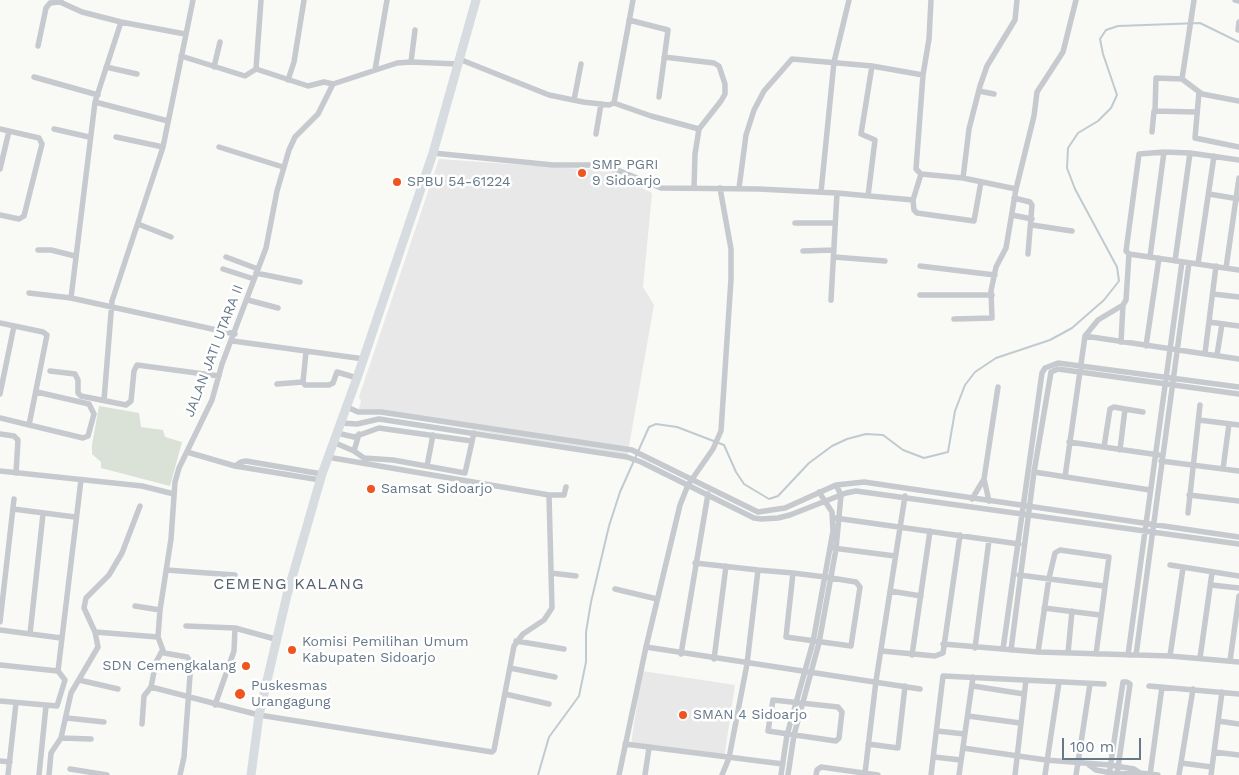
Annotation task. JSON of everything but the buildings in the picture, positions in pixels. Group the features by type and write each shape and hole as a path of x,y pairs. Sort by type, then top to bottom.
{"main road":[{"path":"251,775 259,715 275,639 321,477 345,406 364,359 433,153 476,0"}],"street":[{"path":"104,400 112,305 163,147 185,34 194,0"},
{"path":"256,69 261,0"},
{"path":"288,80 294,62 304,0"},
{"path":"375,70 388,0"},
{"path":"614,103 633,0"},
{"path":"821,192 834,62 849,0"},
{"path":"931,0 916,169 920,174 963,178 1016,190"},
{"path":"963,178 969,129 979,91 987,66 1015,20 1017,0"},
{"path":"954,319 992,318 992,295 995,275 1006,248 1014,198 1034,116 1037,92 1063,52 1076,0"},
{"path":"1182,79 1194,0"},
{"path":"1235,0 1239,1"},
{"path":"38,46 46,8 50,3 60,1 82,12 121,22 185,34"},
{"path":"629,20 668,30 659,97"},
{"path":"71,298 95,102 121,22"},
{"path":"1238,30 1239,22"},
{"path":"412,62 415,30"},
{"path":"214,67 220,42"},
{"path":"181,56 245,76 256,69"},
{"path":"664,57 714,63 719,66 725,84 725,94 716,110 699,129 694,188"},
{"path":"739,188 746,135 751,117 764,91 792,59 872,66 923,75"},
{"path":"256,69 308,86 324,82 333,84 375,70 412,62 458,62 549,95 601,104 613,105 614,103 651,116 699,129"},
{"path":"574,100 581,64"},
{"path":"868,196 875,140 861,134 872,66"},
{"path":"106,67 137,74"},
{"path":"34,77 98,94"},
{"path":"1152,132 1156,111 1156,78 1182,79 1206,95 1239,101"},
{"name":"JALAN JATI UTARA II","path":"162,651 158,637 160,610 171,539 174,494 179,468 212,400 219,376 248,300 266,248 283,167 295,137 318,114 333,84"},
{"path":"979,91 994,94"},
{"path":"1199,92 1195,138 1239,147"},
{"path":"95,102 168,121"},
{"path":"596,134 601,104"},
{"path":"1156,111 1197,112"},
{"path":"0,129 39,138 42,144 24,216 19,220 0,215"},
{"path":"54,129 90,137"},
{"path":"0,169 9,131"},
{"path":"116,136 163,147"},
{"path":"219,147 283,167"},
{"path":"1150,257 1164,152"},
{"path":"1120,342 1123,305 1128,291 1128,254 1126,251 1138,156 1141,154 1164,152 1190,153 1239,160"},
{"path":"433,153 553,165 597,165 620,171 661,188 739,188 837,193 913,200"},
{"path":"1132,655 1170,382 1178,261 1190,153"},
{"path":"1198,264 1214,156"},
{"path":"920,174 913,200 913,206 917,213 974,221 981,182"},
{"path":"1226,268 1239,178"},
{"path":"619,775 646,647 678,512 688,485 713,449 720,435 732,279 731,249 720,188"},
{"path":"831,300 837,193"},
{"path":"1209,194 1237,198"},
{"path":"1014,198 1031,203 1032,222 1028,254"},
{"path":"1012,215 1032,222 1072,231"},
{"path":"795,222 835,223"},
{"path":"138,224 171,237"},
{"path":"38,250 51,250 75,256"},
{"path":"803,250 885,261"},
{"path":"1128,254 1239,270"},
{"path":"226,257 256,274"},
{"path":"1146,346 1159,258"},
{"path":"1173,350 1189,263"},
{"path":"920,266 995,275"},
{"path":"1205,353 1216,266"},
{"path":"223,269 300,282"},
{"path":"29,293 112,305 235,334"},
{"path":"920,294 992,295"},
{"path":"1213,294 1239,297"},
{"path":"248,300 278,308"},
{"path":"1064,477 1085,336 1098,320 1123,305"},
{"path":"1209,322 1239,326"},
{"path":"0,323 43,332 47,336 29,424"},
{"path":"1218,355 1222,324"},
{"path":"0,394 14,326"},
{"path":"1085,336 1239,359"},
{"path":"233,340 364,359"},
{"path":"303,382 306,352"},
{"path":"1011,650 1022,575 1042,373 1049,365 1058,363 1080,369 1239,394"},
{"path":"50,371 75,374 79,395 128,404 131,401 135,366 148,365 219,376"},
{"path":"1003,649 1019,544 1034,472 1049,375 1054,370 1080,369"},
{"path":"277,384 303,382 305,385 330,385 333,383 337,372 357,378"},
{"path":"1170,382 1239,388"},
{"path":"989,501 984,478 998,386"},
{"path":"0,418 86,438 90,432 94,411 89,404 37,392"},
{"path":"1188,513 1200,405"},
{"path":"345,406 358,412 381,412 632,450 692,479 754,518 768,519 790,515 856,491 1239,536"},
{"path":"1104,447 1110,409 1114,407 1143,412"},
{"path":"1120,450 1125,409"},
{"path":"340,423 357,424 379,420 512,438 627,457 708,494 717,495"},
{"path":"1198,420 1239,425"},
{"path":"1223,469 1229,424"},
{"path":"335,437 364,458 394,460 467,472 472,441 470,425"},
{"path":"335,437 352,437 379,428 472,441"},
{"path":"512,438 513,431"},
{"path":"0,434 14,436 18,440 16,472"},
{"path":"354,451 360,434"},
{"path":"427,466 433,435"},
{"path":"1069,442 1159,456 1192,465 1239,472"},
{"path":"605,454 606,446"},
{"path":"187,452 235,466 321,477"},
{"path":"1149,524 1150,490 1159,456"},
{"path":"328,457 549,495 564,495 566,487"},
{"path":"0,472 16,472 145,486 174,494"},
{"path":"1034,472 1150,490"},
{"path":"972,499 984,478"},
{"path":"0,701 58,706 61,700 65,680 58,671 61,638 81,480"},
{"path":"730,503 748,509 767,512 785,508 836,485 864,482 989,501 1027,510 1148,532 1239,544"},
{"path":"781,775 787,735 799,704 816,642 841,495 836,485"},
{"path":"865,773 876,681 882,651 903,496 902,488"},
{"path":"913,497 914,490"},
{"path":"820,492 837,518 1019,544"},
{"path":"680,654 708,494"},
{"path":"151,687 214,705 259,715 492,752 494,750 516,641 522,634 551,614 553,603 549,495"},
{"path":"1189,495 1239,502"},
{"path":"0,622 3,571 14,499"},
{"path":"50,775 52,750 61,738 67,718 71,693 98,650 95,632 84,608 86,598 109,575 122,552 140,506"},
{"path":"13,509 75,517"},
{"path":"30,634 44,514"},
{"path":"912,654 930,531"},
{"path":"882,651 935,656 942,653 960,536"},
{"path":"975,648 989,540"},
{"path":"833,548 895,556"},
{"path":"1038,652 1049,578 1056,551 1109,557 1096,654"},
{"path":"695,563 794,573 828,577 856,582 860,586 852,644 849,646 816,642 788,638 784,635 794,573"},
{"path":"714,659 726,566"},
{"path":"1170,566 1239,576"},
{"path":"1170,656 1183,568"},
{"path":"166,570 235,575"},
{"path":"722,775 729,758 747,664 758,570"},
{"path":"551,573 576,576"},
{"path":"1200,658 1212,573"},
{"path":"1015,574 1104,586"},
{"path":"1211,585 1239,588"},
{"path":"615,589 657,599"},
{"path":"890,591 921,596"},
{"path":"1230,661 1239,596"},
{"path":"135,606 160,610"},
{"path":"1044,608 1100,614"},
{"path":"1068,653 1072,611"},
{"path":"186,626 235,628 275,639"},
{"path":"214,705 234,651 235,628"},
{"path":"0,630 61,638"},
{"path":"95,632 158,637"},
{"path":"516,641 564,649"},
{"path":"943,644 1038,652 1170,656 1239,662"},
{"path":"646,647 747,664 876,681 920,690"},
{"path":"142,724 144,696 151,687 156,662 162,651 190,659 184,758 180,775"},
{"path":"0,665 58,671"},
{"path":"510,668 555,676"},
{"path":"931,775 943,676 1104,684"},
{"path":"959,775 973,677"},
{"path":"79,680 118,689"},
{"path":"1014,775 1026,680"},
{"path":"1045,775 1059,682"},
{"path":"1114,774 1130,684 1128,682"},
{"path":"1076,775 1090,684"},
{"path":"868,744 898,748 905,686"},
{"path":"972,686 1024,694"},
{"path":"1149,686 1239,694"},
{"path":"1150,774 1162,688"},
{"path":"1179,775 1193,689"},
{"path":"1211,775 1222,692"},
{"path":"505,694 549,704"},
{"path":"771,701 840,709 839,738 836,741 787,735 768,731 771,701"},
{"path":"8,775 16,703"},
{"path":"788,775 799,704"},
{"path":"39,775 46,706"},
{"path":"968,716 1020,723"},
{"path":"67,718 104,722"},
{"path":"1218,721 1239,724"},
{"path":"937,731 965,734"},
{"path":"61,738 91,739"},
{"path":"625,744 783,764"},
{"path":"645,775 648,748"},
{"path":"963,748 1077,764 1115,766 1134,769 1140,773"},
{"path":"1214,752 1239,755"},
{"path":"934,757 961,760"},
{"path":"0,761 10,762"},
{"path":"1181,762 1212,767"},
{"path":"1089,765 1096,770 1114,774 1140,773 1158,775"},
{"path":"816,775 817,770 821,767 846,773 878,775"},
{"path":"70,769 107,775"}],"shaded area":[{"path":"439,159 610,171 652,193 643,287 654,305 627,457 385,414 358,412 361,401 359,397"},
{"path":"99,406 139,413 141,427 163,430 165,437 182,442 170,486 101,468 101,462 92,454"},
{"name":"SMAN 4 Sidoarjo","path":"642,671 735,685 724,759 631,744"}],"waterway":[{"path":"538,775 549,737 579,696 586,662 586,632 591,602 609,526 620,492 649,427 656,424 677,427 724,445 736,472 744,484 769,499 778,496 809,463 832,446 847,439 866,434 883,435 903,450 924,458 948,452 955,411 965,385 975,372 996,358 1050,340 1072,328 1104,300 1119,281 1117,267 1075,189 1067,168 1068,148 1078,133 1098,121 1111,108 1117,95 1100,39 1106,30 1118,26 1200,23 1239,42"}],"place":[{"name":"SMP PGRI 9 Sidoarjo","path":"582,173"},
{"name":"SPBU 54-61224","path":"397,182"},
{"name":"Samsat Sidoarjo","path":"371,489"},
{"name":"Komisi Pemilihan Umum Kabupaten Sidoarjo","path":"292,650"},
{"name":"SDN Cemengkalang","path":"246,666"},
{"name":"Puskesmas Urangagung","path":"240,694"},
{"name":"SMAN 4 Sidoarjo","path":"683,715"}],"district":[{"name":"CEMENG KALANG","path":"289,584"}]}
